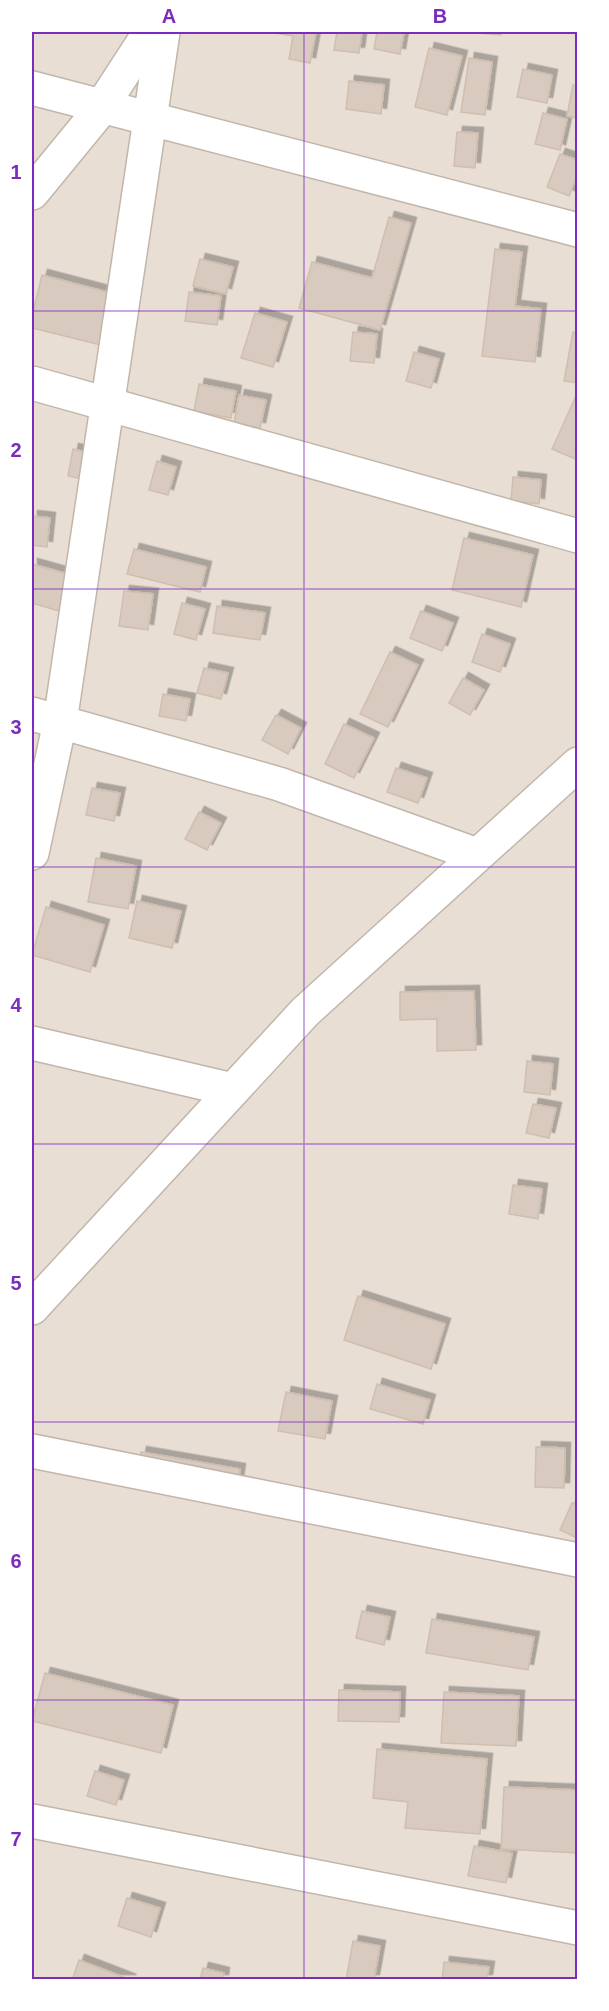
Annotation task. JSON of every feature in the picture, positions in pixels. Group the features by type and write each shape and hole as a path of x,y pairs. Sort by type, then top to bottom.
{"street":[{"path":"32,193 102,105 150,32"},
{"path":"32,853 46,718 107,404 163,32"},
{"path":"32,88 578,230"},
{"path":"32,383 578,536"},
{"path":"46,718 279,784 477,855"},
{"path":"32,1308 305,1012 578,764"},
{"path":"32,1043 233,1090"},
{"path":"32,1451 578,1560"},
{"path":"32,1821 578,1928"}],"shaded area":[{"path":"32,32 577,32 577,1979 32,1979"}],"building":[{"path":"269,32 316,32 310,63 289,59 293,36"},
{"path":"337,32 362,32 359,53 334,50"},
{"path":"377,32 404,32 400,54 374,49"},
{"path":"465,32 501,32 501,35"},
{"path":"429,48 462,56 447,115 415,107"},
{"path":"469,58 492,62 485,115 461,112"},
{"path":"523,69 552,75 547,103 517,97"},
{"path":"349,81 384,85 381,114 346,109"},
{"path":"573,85 578,86 578,118 567,116"},
{"path":"543,113 567,119 560,150 535,144"},
{"path":"457,132 478,133 475,168 454,166"},
{"path":"560,154 578,160 578,173 569,196 547,187"},
{"path":"389,217 411,223 380,330 299,308 312,262 372,278"},
{"path":"495,249 522,252 515,306 541,309 535,362 482,356"},
{"path":"200,259 233,267 226,294 193,286"},
{"path":"42,275 115,294 101,345 32,328 32,316"},
{"path":"189,292 221,296 217,325 185,321"},
{"path":"255,313 287,322 273,367 241,358"},
{"path":"353,332 377,334 374,363 350,361"},
{"path":"573,332 578,333 578,383 564,381"},
{"path":"414,352 439,359 431,388 406,381"},
{"path":"199,384 236,391 231,418 194,411"},
{"path":"239,395 266,400 260,428 234,423"},
{"path":"575,398 578,400 578,460 552,449"},
{"path":"73,449 98,455 92,481 68,476"},
{"path":"157,461 176,467 168,495 149,490"},
{"path":"513,477 541,480 539,504 511,501"},
{"path":"32,516 50,518 47,547 32,545"},
{"path":"464,538 533,555 521,607 452,590"},
{"path":"134,549 206,567 200,592 127,574"},
{"path":"32,564 68,574 59,611 32,603"},
{"path":"124,591 153,594 148,630 119,626"},
{"path":"182,603 205,609 196,640 174,634"},
{"path":"217,606 265,613 260,640 213,633"},
{"path":"421,611 453,623 442,651 410,638"},
{"path":"482,634 510,644 500,672 472,662"},
{"path":"390,652 418,665 388,727 360,714"},
{"path":"204,668 228,673 221,699 197,693"},
{"path":"463,678 484,690 470,715 449,703"},
{"path":"163,694 190,699 186,721 159,716"},
{"path":"276,715 301,728 288,754 262,740"},
{"path":"344,724 374,738 354,778 325,764"},
{"path":"396,768 427,778 418,803 387,792"},
{"path":"92,788 120,793 114,821 86,815"},
{"path":"199,812 221,823 207,850 185,839"},
{"path":"96,858 136,866 128,909 88,902"},
{"path":"137,901 181,911 172,948 129,938"},
{"path":"46,907 104,925 90,972 32,955"},
{"path":"474,991 476,1050 437,1051 437,1019 400,1020 400,992"},
{"path":"527,1061 553,1064 550,1095 524,1092"},
{"path":"533,1104 556,1108 549,1138 526,1133"},
{"path":"513,1185 542,1189 538,1219 509,1214"},
{"path":"358,1296 445,1324 431,1369 344,1340"},
{"path":"377,1384 430,1400 423,1424 370,1409"},
{"path":"286,1392 332,1401 325,1439 278,1431"},
{"path":"536,1447 565,1448 564,1488 535,1487"},
{"path":"141,1452 240,1469 236,1496 137,1479"},
{"path":"572,1503 578,1505 578,1530 575,1537 560,1530"},
{"path":"362,1611 390,1617 384,1645 356,1638"},
{"path":"432,1619 534,1637 528,1670 426,1653"},
{"path":"45,1673 173,1705 161,1753 32,1721"},
{"path":"339,1690 400,1692 399,1722 338,1721"},
{"path":"444,1692 519,1696 516,1746 441,1743"},
{"path":"377,1749 487,1759 480,1834 405,1828 408,1802 373,1798"},
{"path":"95,1771 124,1780 116,1805 87,1796"},
{"path":"504,1787 578,1790 578,1853 501,1849"},
{"path":"474,1846 512,1853 506,1883 468,1876"},
{"path":"127,1898 160,1908 151,1937 118,1926"},
{"path":"353,1941 380,1946 374,1980 346,1980"},
{"path":"79,1960 131,1980 72,1980"},
{"path":"444,1962 489,1967 487,1980 442,1980"},
{"path":"203,1968 224,1973 223,1980 200,1980"}]}
